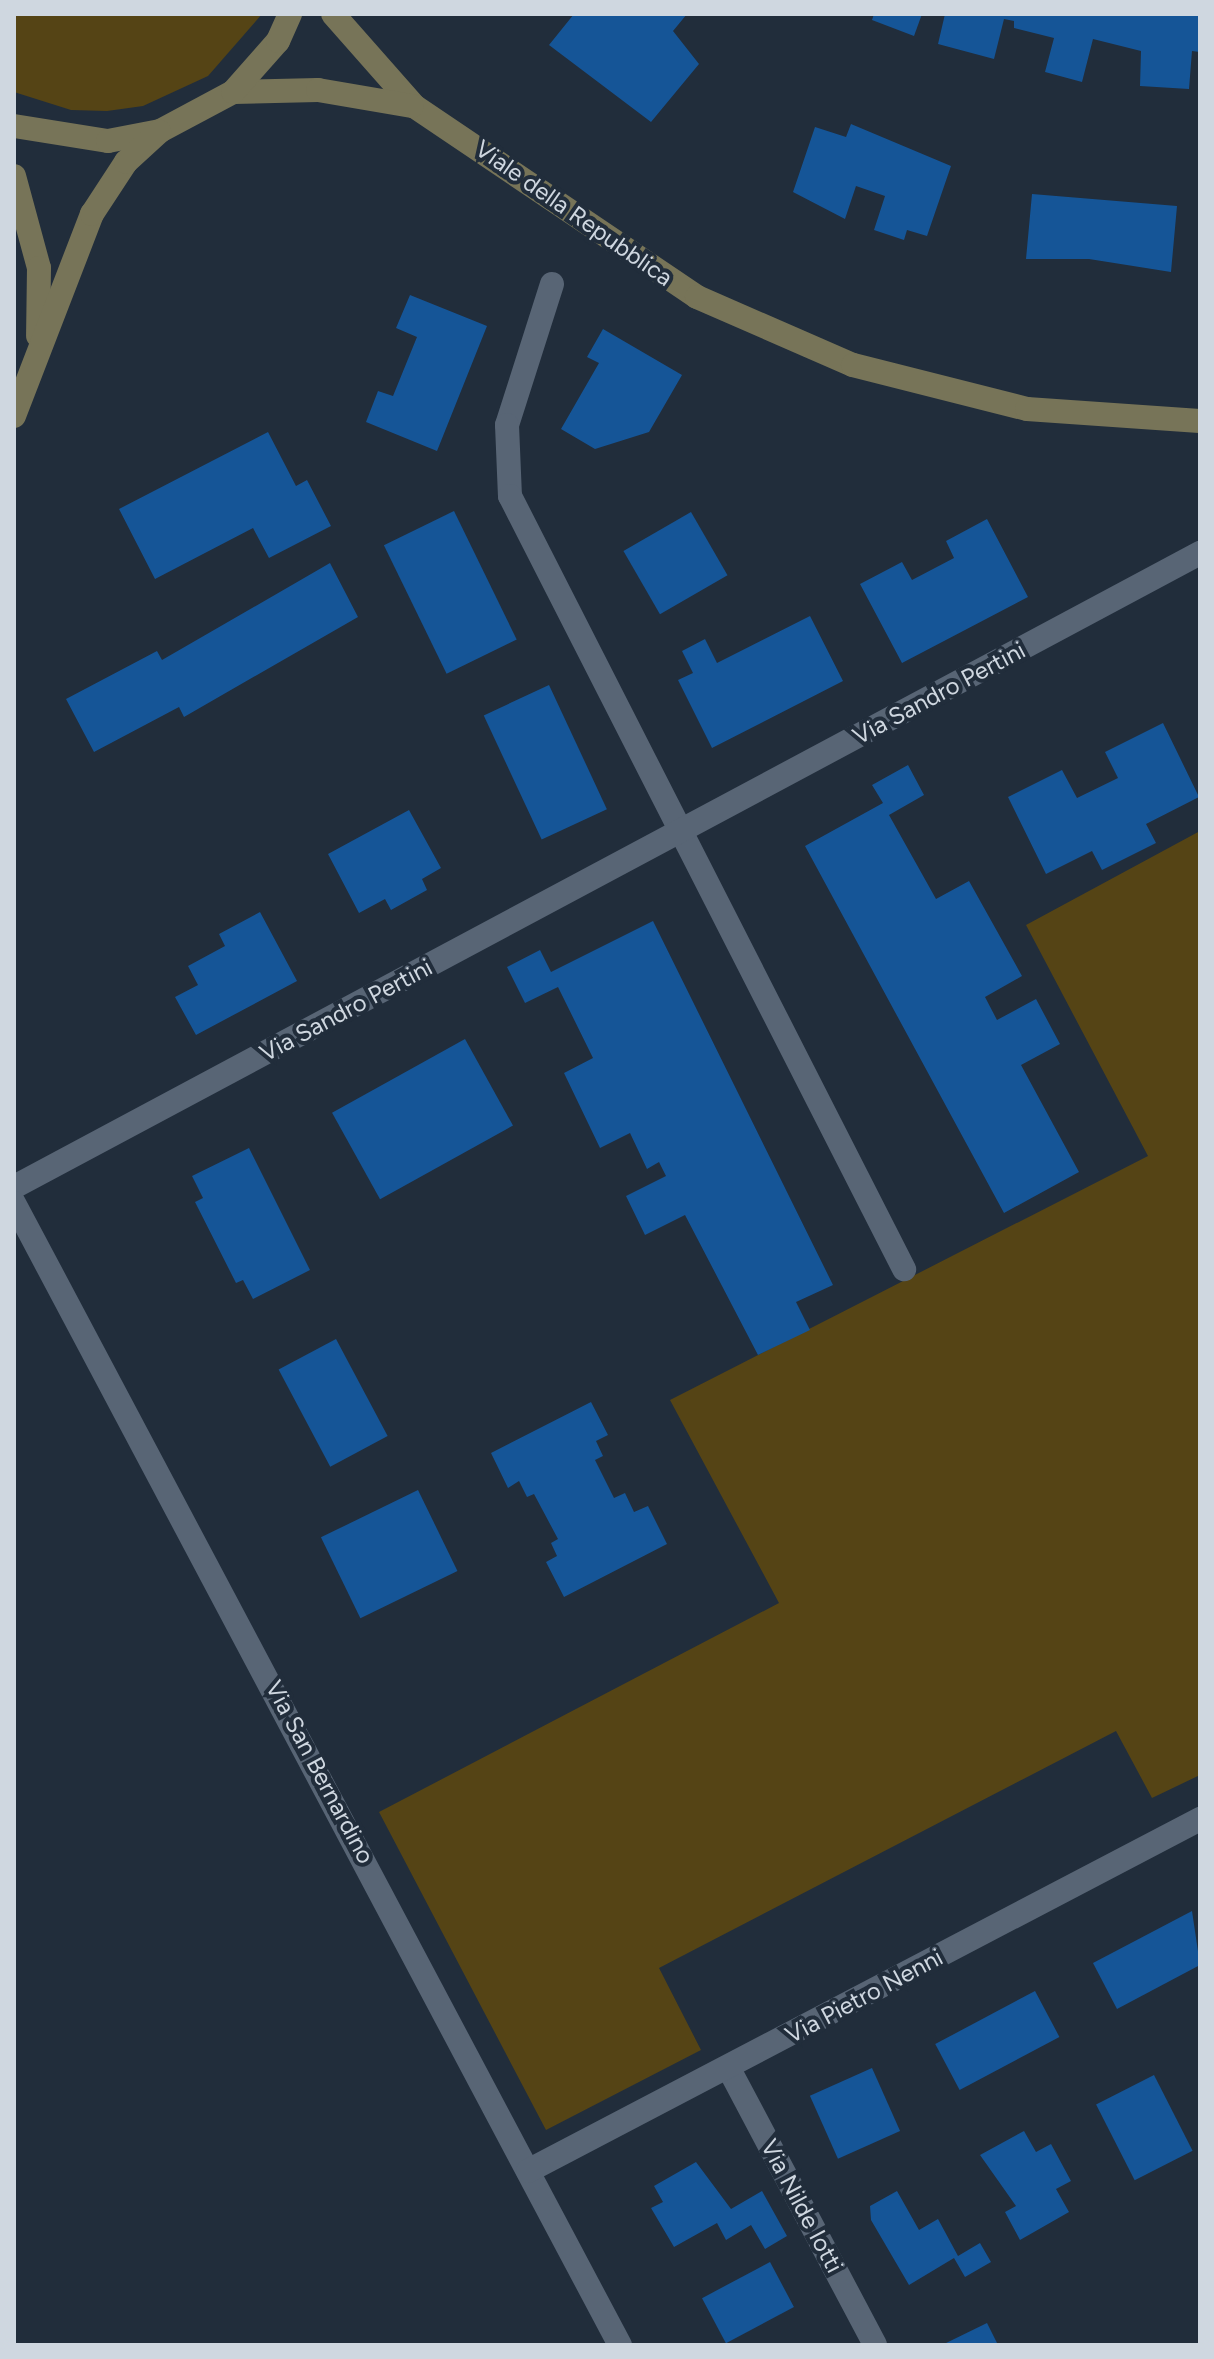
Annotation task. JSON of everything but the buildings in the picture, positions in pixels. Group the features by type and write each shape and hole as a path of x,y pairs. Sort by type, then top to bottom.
{"street":[{"path":"14,126 108,141 160,131 233,92 278,41 290,14"},
{"name":"Viale della Repubblica","path":"333,14 414,106 697,297 853,365 1027,409 1200,421"},
{"name":"Viale della Repubblica","path":"233,92 318,90 414,106"},
{"path":"14,416 38,350 109,185 160,131"},
{"path":"14,176 39,268 38,350"},
{"path":"552,284 507,425 510,496 679,833 904,1269"},
{"name":"Via Sandro Pertini","path":"14,1187 1200,553"},
{"name":"Via San Bernardino","path":"14,1203 620,2345"},
{"name":"Via Pietro Nenni","path":"528,2171 1200,1819"},
{"name":"Via Nilde Iotti","path":"728,2067 875,2345"}],"shaded area":[{"path":"14,14 262,14 208,76 143,106 107,111 71,110 14,92"},
{"path":"1200,831 1200,1775 1152,1798 1116,1731 659,1968 701,2050 546,2130 379,1812 779,1603 670,1400 1148,1156 1026,925"}]}
